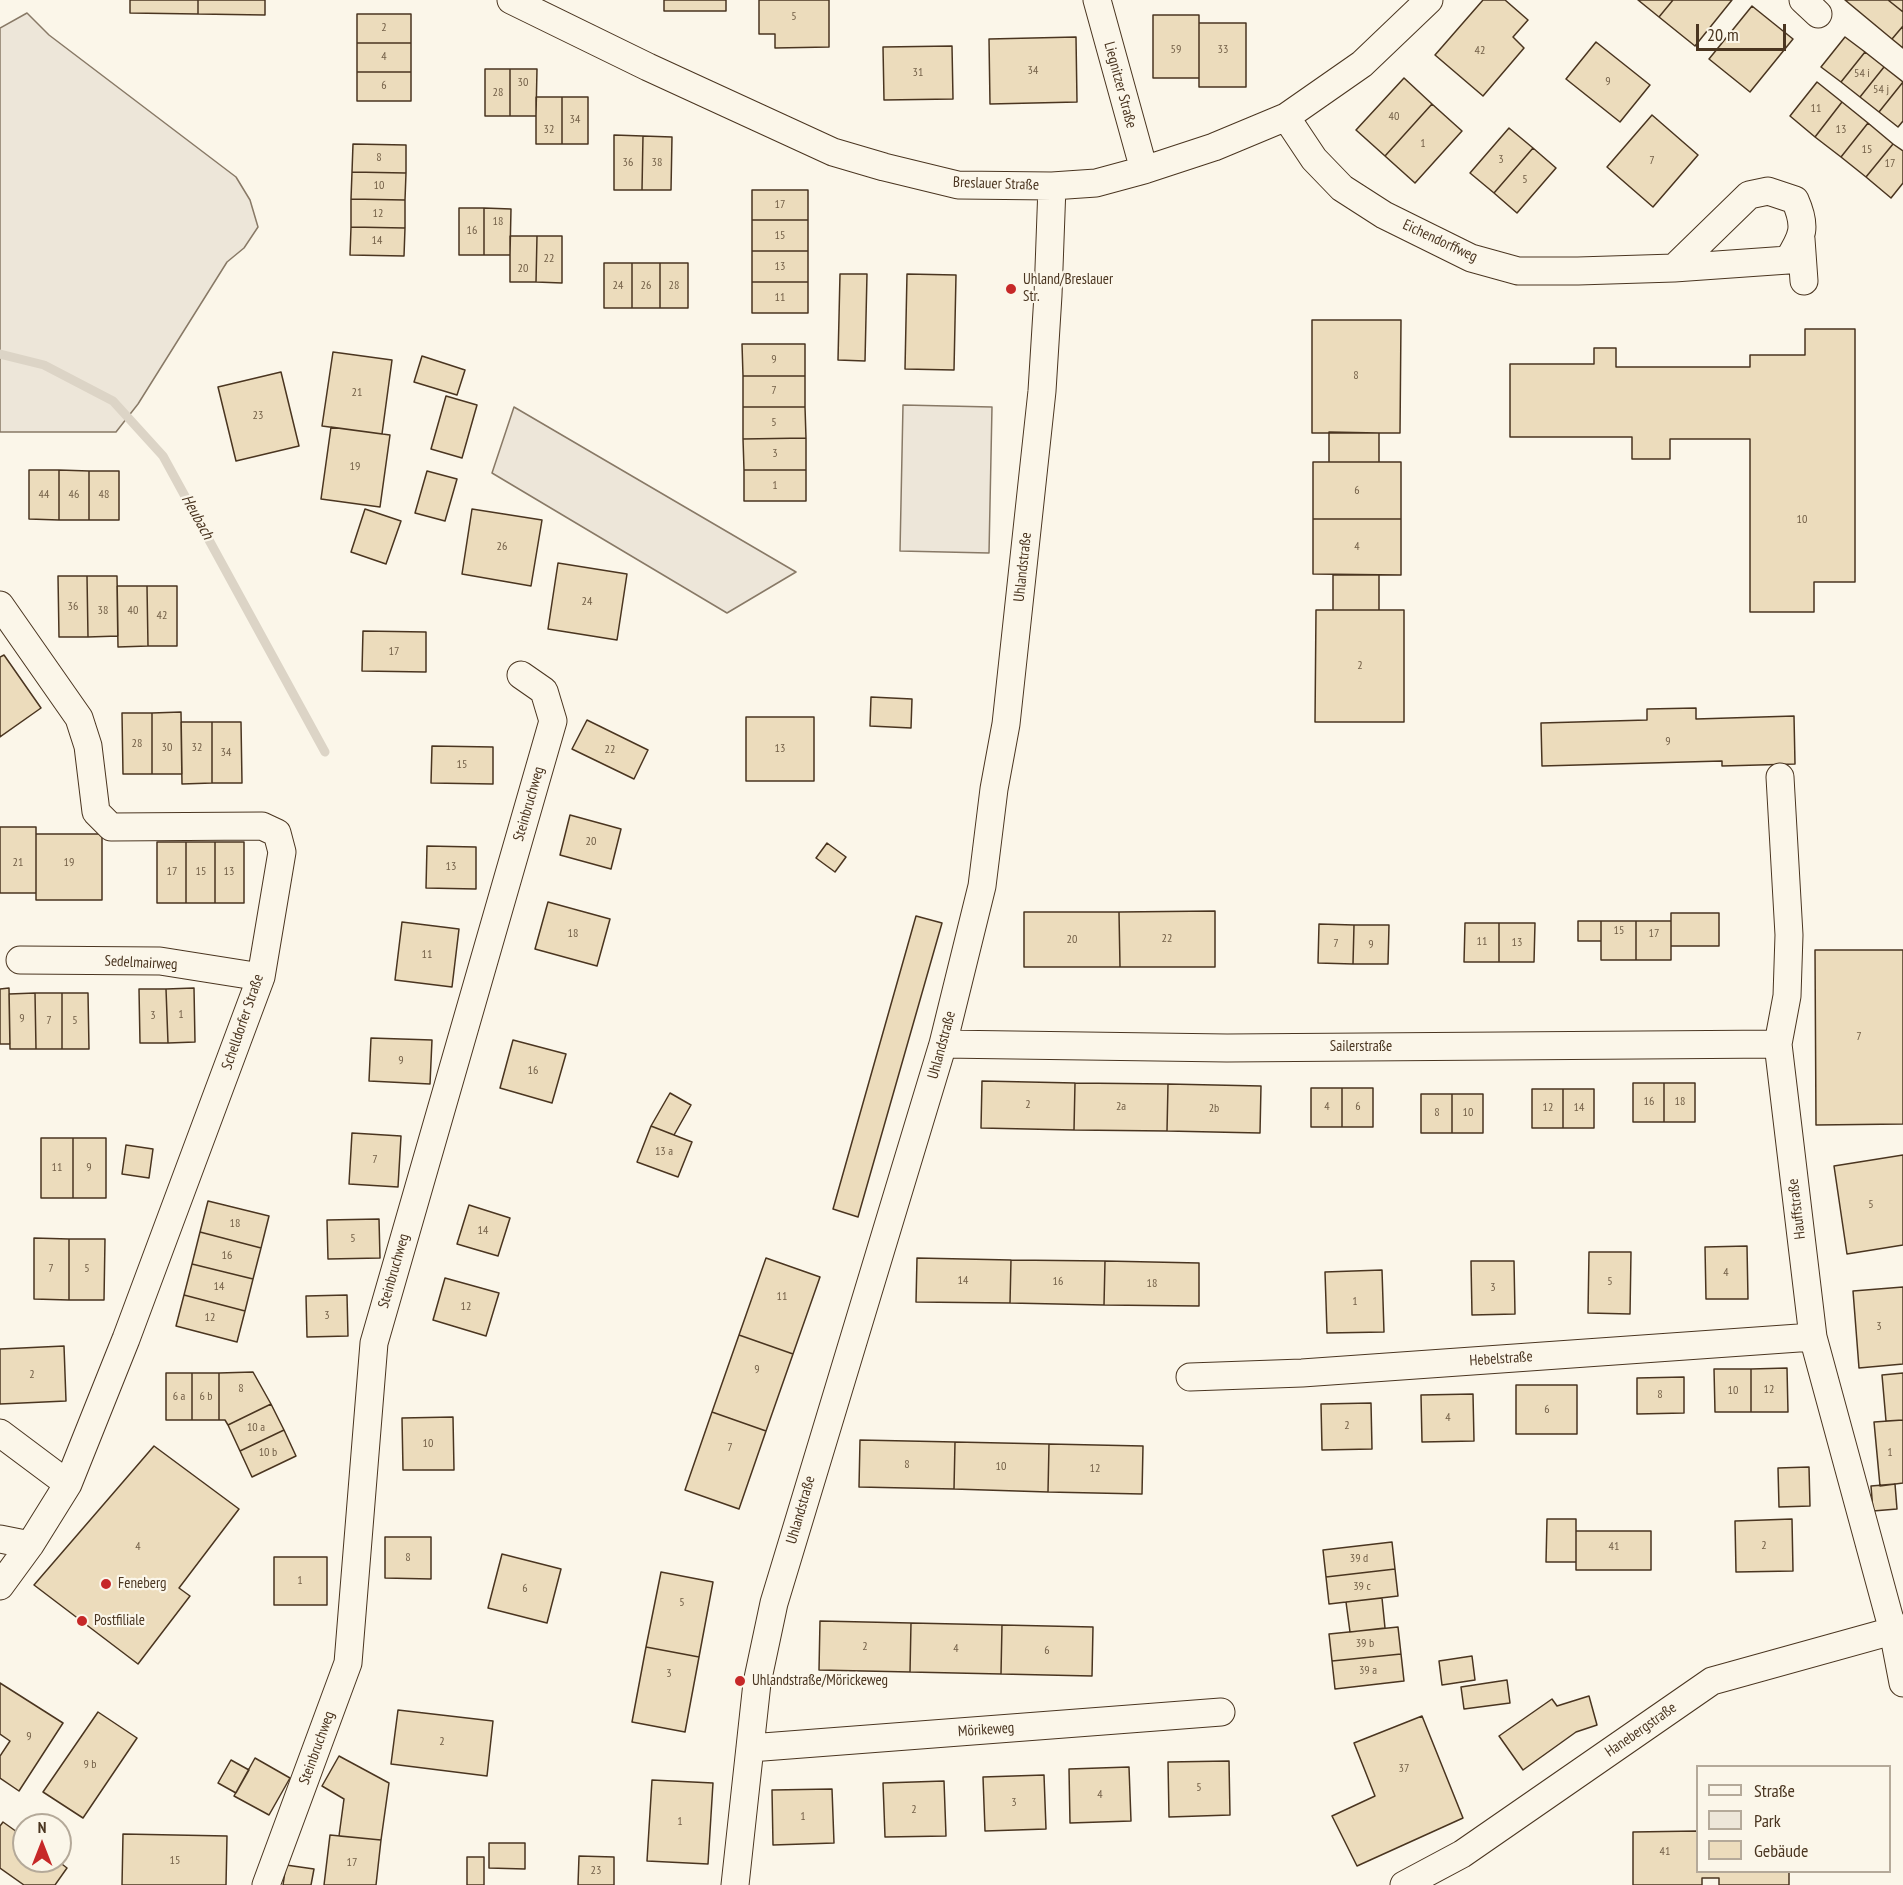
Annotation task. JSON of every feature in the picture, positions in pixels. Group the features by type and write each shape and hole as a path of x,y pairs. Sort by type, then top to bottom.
{"street":[{"name":"Breslauer Straße","path":"511,0 648,67 834,152 958,185 1052,186 1096,183 1144,170 1214,147 1286,117 1362,64 1429,0"},
{"name":"Liegnitzer Straße","path":"1097,0 1144,170"},
{"name":"Eichendorffweg","path":"1286,117 1314,159 1342,188 1384,215 1471,258 1518,271 1674,268 1788,260 1801,239"},
{"name":"Uhlandstraße","path":"735,1885 757,1683 774,1603 943,1044 982,886 994,789 1006,724 1042,391 1052,186"},
{"path":"1674,268 1749,195 1768,191 1795,200 1802,216 1804,281"},
{"name":"Schelldorfer Straße","path":"0,605 79,718 88,746 96,812 111,826 262,826 278,832 282,852 261,977 126,1339 68,1484 30,1545 0,1586"},
{"name":"Steinbruchweg","path":"266,1885 348,1664 374,1343 553,721 544,691 521,675"},
{"name":"Hauffstraße","path":"1780,777 1789,935 1787,996 1778,1044 1813,1337 1898,1630 1903,1683"},
{"name":"Sedelmairweg","path":"20,960 160,961 261,977"},
{"name":"Sailerstraße","path":"943,1044 1227,1048 1778,1044"},
{"name":"Hebelstraße","path":"1190,1377 1302,1373 1813,1337"},
{"path":"0,1433 68,1484"},
{"path":"0,1539 30,1545"},
{"name":"Hanebergstraße","path":"1404,1885 1462,1854 1712,1682 1898,1630"},
{"name":"Mörikeweg","path":"750,1748 1221,1712"}],"green space":[{"path":"27,13 49,35 236,177 250,200 258,227 244,248 227,262 138,404 116,432 0,432 0,28"},
{"path":"903,405 992,407 989,553 900,551"},
{"path":"514,407 796,572 727,613 492,473"}],"building":[{"path":"130,0 198,0 198,14 130,13"},
{"path":"198,0 265,0 265,15 198,14"},
{"path":"664,0 726,0 726,11 664,11"},
{"path":"759,0 829,0 829,47 775,48 775,34 759,34"},
{"path":"1483,0 1505,0 1528,20 1513,37 1524,48 1483,96 1435,55"},
{"path":"1638,0 1673,0 1659,17"},
{"path":"1673,0 1732,0 1695,46 1659,17"},
{"path":"1845,0 1888,0 1903,12 1903,26 1892,39"},
{"path":"1888,0 1903,0 1903,12"},
{"path":"1752,6 1793,39 1750,92 1709,59"},
{"path":"357,14 411,14 411,43 357,43"},
{"path":"1153,15 1199,15 1199,78 1153,78"},
{"path":"1199,23 1246,23 1246,87 1199,87"},
{"path":"1903,26 1903,48 1892,39"},
{"path":"1076,37 1077,102 990,104 989,39"},
{"path":"1845,37 1865,52 1841,82 1821,67"},
{"path":"1596,42 1650,85 1620,122 1566,79"},
{"path":"357,43 411,43 411,72 357,72"},
{"path":"952,46 953,99 884,100 883,47"},
{"path":"1865,52 1884,67 1860,97 1841,82"},
{"path":"1884,67 1903,82 1879,112 1860,97"},
{"path":"485,69 510,69 510,116 485,116"},
{"path":"510,69 537,69 536,116 510,116"},
{"path":"357,72 411,72 411,101 357,101"},
{"path":"1404,78 1432,104 1385,156 1356,130"},
{"path":"1817,82 1842,102 1815,137 1790,116"},
{"path":"1903,82 1903,121 1898,127 1879,112"},
{"path":"536,97 562,97 562,144 536,144"},
{"path":"562,97 588,97 588,144 562,144"},
{"path":"1842,102 1868,123 1841,157 1815,137"},
{"path":"1432,104 1462,131 1415,183 1385,156"},
{"path":"1652,115 1698,155 1653,207 1607,167"},
{"path":"1868,123 1893,144 1866,177 1841,157"},
{"path":"1509,128 1533,148 1494,193 1470,173"},
{"path":"614,135 643,136 642,190 614,190"},
{"path":"643,136 672,137 671,190 642,190"},
{"path":"353,144 406,145 406,173 352,172"},
{"path":"1893,144 1903,151 1903,183 1891,198 1866,177"},
{"path":"1533,148 1556,168 1517,213 1494,193"},
{"path":"352,172 406,173 405,200 351,199"},
{"path":"752,190 808,190 808,220 752,220"},
{"path":"351,199 405,200 405,228 351,227"},
{"path":"459,208 484,208 484,255 459,255"},
{"path":"484,208 511,209 510,255 484,255"},
{"path":"752,220 808,220 808,251 752,251"},
{"path":"351,227 405,228 404,256 350,255"},
{"path":"510,236 537,236 536,282 510,282"},
{"path":"537,236 562,236 562,283 536,282"},
{"path":"752,251 808,251 808,282 752,282"},
{"path":"604,263 632,263 632,308 604,308"},
{"path":"632,263 660,263 660,308 632,308"},
{"path":"660,263 688,263 688,308 660,308"},
{"path":"840,274 867,274 865,361 838,360"},
{"path":"907,274 956,275 954,370 905,369"},
{"path":"752,282 808,282 808,313 752,313"},
{"path":"1312,320 1401,320 1400,433 1312,433"},
{"path":"1805,329 1855,329 1855,582 1814,582 1814,612 1750,612 1750,439 1670,439 1670,459 1632,459 1632,437 1510,437 1510,364 1594,364 1594,348 1616,348 1616,367 1750,367 1750,355 1805,355"},
{"path":"742,344 805,344 805,376 743,376"},
{"path":"333,352 392,360 382,434 322,426"},
{"path":"422,356 465,370 457,395 414,382"},
{"path":"281,372 299,446 236,461 218,387"},
{"path":"743,376 805,376 805,407 743,407"},
{"path":"446,396 477,405 462,458 431,449"},
{"path":"743,407 805,407 806,438 743,439"},
{"path":"331,427 390,435 380,507 321,499"},
{"path":"1329,432 1379,433 1379,462 1329,462"},
{"path":"806,438 806,470 744,470 743,439"},
{"path":"1313,462 1401,462 1401,519 1313,519"},
{"path":"29,470 59,470 59,520 29,519"},
{"path":"59,470 89,471 89,520 59,520"},
{"path":"744,470 806,470 806,501 744,501"},
{"path":"89,471 119,471 119,520 89,520"},
{"path":"427,471 457,479 445,521 415,513"},
{"path":"365,509 401,521 386,564 351,552"},
{"path":"472,509 542,520 531,586 462,574"},
{"path":"1313,519 1401,519 1401,575 1313,574"},
{"path":"558,563 627,574 617,640 548,629"},
{"path":"1333,575 1379,575 1379,610 1333,610"},
{"path":"58,576 87,576 88,637 59,637"},
{"path":"87,576 117,576 118,636 88,637"},
{"path":"117,586 147,586 148,646 118,647"},
{"path":"147,586 177,586 177,646 148,646"},
{"path":"1316,610 1404,610 1404,722 1315,722"},
{"path":"363,631 426,632 426,672 362,671"},
{"path":"4,655 41,708 0,737 0,657"},
{"path":"871,697 912,699 911,728 870,726"},
{"path":"1696,708 1696,719 1794,716 1795,764 1722,766 1722,761 1542,766 1541,723 1647,720 1647,709"},
{"path":"181,712 182,774 152,774 152,713"},
{"path":"122,713 152,713 152,774 123,774"},
{"path":"746,717 814,717 814,781 746,781"},
{"path":"587,720 648,750 634,779 572,749"},
{"path":"181,722 212,722 212,783 182,784"},
{"path":"212,722 241,722 242,783 212,783"},
{"path":"432,746 493,747 493,784 431,783"},
{"path":"570,815 621,829 611,869 560,855"},
{"path":"0,827 36,827 36,893 0,893"},
{"path":"36,834 102,834 102,900 36,900"},
{"path":"157,842 186,842 186,903 157,903"},
{"path":"186,842 215,842 215,903 186,903"},
{"path":"215,842 244,842 244,903 215,903"},
{"path":"827,843 846,857 835,872 816,858"},
{"path":"427,846 476,847 476,889 426,888"},
{"path":"548,902 610,919 597,966 535,949"},
{"path":"1215,911 1215,967 1120,967 1119,912"},
{"path":"1024,912 1119,912 1120,967 1024,967"},
{"path":"1671,913 1719,913 1719,946 1671,946"},
{"path":"916,916 942,923 858,1217 833,1209"},
{"path":"1578,921 1601,921 1601,941 1578,941"},
{"path":"1601,921 1636,921 1636,960 1601,960"},
{"path":"1636,921 1671,921 1671,960 1636,960"},
{"path":"402,922 459,929 452,987 395,980"},
{"path":"1465,923 1499,923 1499,962 1464,962"},
{"path":"1499,923 1535,923 1534,962 1499,962"},
{"path":"1319,924 1354,925 1353,964 1318,963"},
{"path":"1354,925 1389,925 1388,964 1353,964"},
{"path":"1815,950 1903,950 1903,1124 1816,1125"},
{"path":"9,988 10,1044 0,1044 0,989"},
{"path":"194,988 195,1042 168,1043 166,989"},
{"path":"139,989 166,989 168,1043 140,1043"},
{"path":"35,993 36,1049 10,1049 9,994"},
{"path":"35,993 62,993 62,1049 36,1049"},
{"path":"62,993 88,993 89,1049 62,1049"},
{"path":"371,1038 432,1040 430,1084 369,1081"},
{"path":"513,1040 566,1054 552,1103 500,1088"},
{"path":"982,1081 1075,1083 1074,1130 981,1128"},
{"path":"1075,1083 1168,1084 1167,1131 1074,1130"},
{"path":"1633,1083 1664,1083 1664,1122 1633,1122"},
{"path":"1664,1083 1695,1083 1695,1122 1664,1122"},
{"path":"1168,1084 1261,1086 1260,1133 1167,1131"},
{"path":"1311,1088 1342,1088 1342,1127 1311,1127"},
{"path":"1342,1088 1373,1088 1373,1127 1342,1127"},
{"path":"1532,1089 1563,1089 1563,1128 1532,1128"},
{"path":"1563,1089 1594,1089 1594,1128 1563,1128"},
{"path":"670,1093 691,1105 674,1135 651,1126"},
{"path":"1421,1094 1452,1094 1452,1133 1421,1133"},
{"path":"1452,1094 1483,1094 1483,1133 1452,1133"},
{"path":"651,1126 692,1142 678,1177 637,1162"},
{"path":"352,1133 401,1136 398,1187 349,1184"},
{"path":"41,1138 73,1138 73,1198 41,1198"},
{"path":"73,1138 106,1138 106,1198 73,1198"},
{"path":"126,1145 153,1149 149,1178 122,1174"},
{"path":"1903,1155 1903,1245 1847,1254 1834,1166"},
{"path":"208,1201 269,1216 261,1248 200,1232"},
{"path":"469,1205 510,1218 498,1256 457,1244"},
{"path":"379,1219 380,1258 328,1259 327,1220"},
{"path":"200,1232 261,1248 253,1279 192,1264"},
{"path":"34,1238 69,1239 69,1300 34,1299"},
{"path":"69,1239 105,1239 104,1300 69,1300"},
{"path":"1747,1246 1748,1299 1706,1299 1705,1247"},
{"path":"1589,1252 1631,1252 1630,1314 1588,1313"},
{"path":"766,1258 820,1277 793,1354 739,1335"},
{"path":"917,1258 1011,1260 1010,1303 916,1302"},
{"path":"1011,1260 1105,1261 1104,1305 1010,1303"},
{"path":"1105,1261 1199,1263 1199,1306 1104,1305"},
{"path":"1471,1261 1514,1261 1515,1314 1472,1315"},
{"path":"192,1264 253,1279 245,1311 184,1295"},
{"path":"1382,1270 1384,1332 1327,1333 1325,1272"},
{"path":"445,1278 499,1293 486,1336 433,1320"},
{"path":"1903,1287 1903,1364 1859,1368 1853,1291"},
{"path":"184,1295 245,1311 237,1342 176,1326"},
{"path":"347,1295 348,1336 307,1337 306,1296"},
{"path":"739,1335 793,1354 766,1431 712,1412"},
{"path":"64,1346 66,1401 0,1404 0,1349"},
{"path":"1787,1368 1788,1412 1751,1412 1751,1369"},
{"path":"1714,1369 1751,1369 1751,1412 1715,1412"},
{"path":"253,1372 271,1404 228,1425 225,1420 219,1420 219,1373"},
{"path":"166,1373 192,1373 192,1420 166,1420"},
{"path":"192,1373 219,1373 219,1420 192,1420"},
{"path":"1903,1373 1903,1420 1886,1421 1882,1375"},
{"path":"1684,1377 1684,1413 1637,1414 1637,1378"},
{"path":"1516,1385 1577,1385 1577,1434 1516,1434"},
{"path":"1473,1394 1474,1441 1422,1442 1421,1395"},
{"path":"1371,1403 1372,1449 1322,1450 1321,1404"},
{"path":"271,1404 284,1430 240,1451 228,1425"},
{"path":"712,1412 766,1431 739,1509 685,1490"},
{"path":"453,1417 454,1470 403,1470 402,1418"},
{"path":"1903,1420 1903,1483 1880,1486 1874,1422"},
{"path":"284,1430 296,1456 252,1477 240,1451"},
{"path":"860,1440 955,1442 954,1489 859,1487"},
{"path":"955,1442 1049,1444 1048,1492 954,1489"},
{"path":"1049,1444 1143,1446 1142,1494 1048,1492"},
{"path":"154,1446 239,1509 179,1588 190,1596 138,1664 34,1585"},
{"path":"1809,1467 1810,1506 1779,1507 1778,1468"},
{"path":"1895,1484 1897,1509 1873,1511 1871,1486"},
{"path":"1547,1519 1576,1519 1576,1562 1546,1562"},
{"path":"1792,1519 1793,1571 1736,1572 1735,1521"},
{"path":"1576,1531 1651,1531 1651,1570 1576,1570"},
{"path":"385,1537 431,1537 431,1579 385,1578"},
{"path":"1392,1542 1395,1569 1326,1577 1323,1550"},
{"path":"502,1554 561,1569 547,1623 488,1608"},
{"path":"274,1557 327,1557 327,1605 274,1605"},
{"path":"1395,1569 1398,1596 1329,1604 1326,1577"},
{"path":"661,1572 713,1582 699,1657 646,1647"},
{"path":"1382,1598 1385,1628 1350,1632 1346,1602"},
{"path":"820,1621 911,1623 910,1672 819,1670"},
{"path":"911,1623 1002,1625 1001,1674 910,1672"},
{"path":"1002,1625 1093,1627 1092,1676 1001,1674"},
{"path":"1398,1627 1401,1654 1332,1661 1329,1634"},
{"path":"646,1647 699,1657 685,1732 632,1722"},
{"path":"1401,1654 1404,1681 1335,1689 1332,1661"},
{"path":"1472,1656 1475,1680 1442,1685 1439,1661"},
{"path":"1507,1680 1510,1703 1464,1709 1461,1687"},
{"path":"0,1683 63,1723 19,1791 0,1778 0,1756 10,1741 0,1734"},
{"path":"1589,1696 1597,1725 1576,1732 1523,1770 1499,1736 1552,1699 1557,1706"},
{"path":"398,1710 493,1721 487,1776 391,1764"},
{"path":"98,1712 137,1738 83,1818 43,1792"},
{"path":"1422,1716 1463,1818 1357,1866 1332,1816 1375,1796 1354,1743"},
{"path":"339,1756 389,1783 381,1840 339,1836 344,1799 322,1786"},
{"path":"255,1758 290,1778 269,1815 234,1796"},
{"path":"231,1760 249,1770 236,1793 218,1783"},
{"path":"1229,1761 1230,1815 1169,1817 1168,1762"},
{"path":"1129,1767 1131,1821 1070,1823 1069,1769"},
{"path":"1044,1775 1046,1829 985,1831 983,1777"},
{"path":"652,1780 713,1783 708,1864 647,1861"},
{"path":"944,1781 946,1836 885,1837 883,1783"},
{"path":"832,1789 834,1843 773,1845 772,1790"},
{"path":"3,1822 12,1828 12,1873 63,1873 55,1885 24,1885 0,1868 0,1826"},
{"path":"1696,1831 1696,1873 1789,1873 1789,1885 1719,1885 1719,1878 1702,1878 1702,1885 1633,1885 1633,1832"},
{"path":"123,1834 227,1836 226,1885 122,1885"},
{"path":"330,1835 381,1840 376,1885 324,1885"},
{"path":"489,1843 525,1843 525,1869 489,1868"},
{"path":"579,1856 614,1857 614,1885 578,1885"},
{"path":"467,1857 484,1857 484,1885 467,1885"},
{"path":"286,1865 314,1869 311,1885 283,1885"}],"waterway":[{"name":"Heubach","path":"0,354 44,365 113,401 163,456 325,752"}],"place":[{"name":"Uhland/Breslauer Str.","path":"1011,289"},
{"name":"Feneberg","path":"106,1584"},
{"name":"Postfiliale","path":"82,1621"},
{"name":"Uhlandstraße/Mörickeweg","path":"740,1681"}]}
